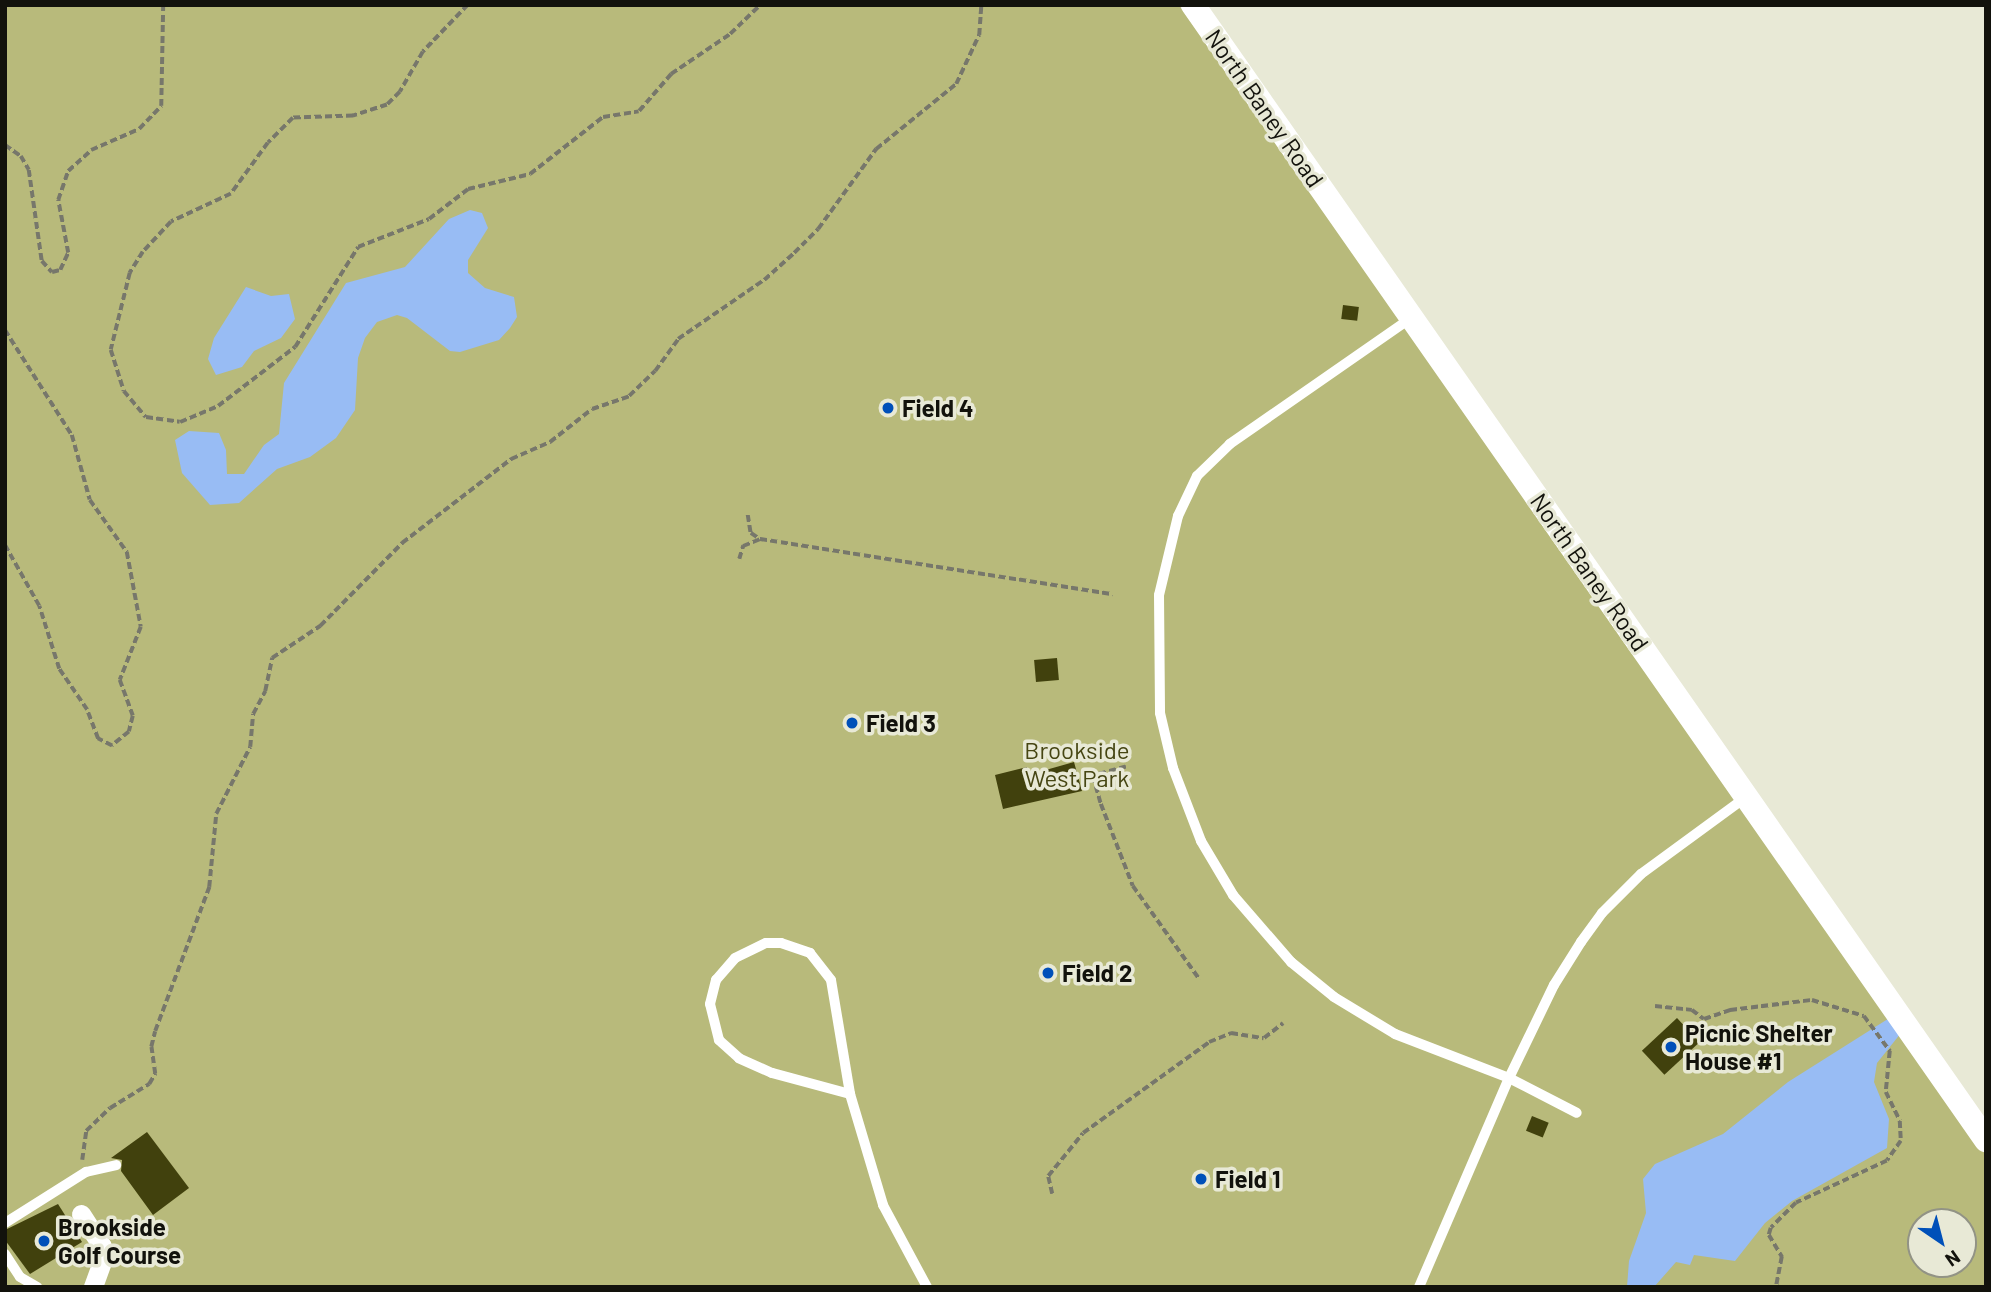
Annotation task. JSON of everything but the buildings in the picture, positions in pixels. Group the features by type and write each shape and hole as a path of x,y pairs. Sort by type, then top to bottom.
{"street":[{"name":"North Baney Road","path":"1193,5 1986,1140"},
{"path":"80,1214 102,1246 103,1259 93,1287"}],"lane":[{"path":"1412,317 1230,444 1197,477 1178,516 1161,584 1157,657 1160,713 1172,768 1197,833 1233,895 1291,962 1334,997 1395,1034 1509,1078 1577,1113"},
{"path":"1419,1287 1509,1078 1554,985 1602,913 1675,846 1748,796"},
{"path":"850,1094 772,1073 725,1048 714,1029 710,1004 724,967 766,943 801,948 817,959 837,997 850,1094 883,1206 927,1287"},
{"path":"5,1223 86,1172 116,1165"},
{"path":"5,1254 20,1277 37,1287"}],"path":[{"path":"5,145 21,156 29,170 42,261 52,272 60,271 68,253 58,200 68,171 90,150 139,129 161,106 163,5"},
{"path":"468,5 423,52 400,92 387,104 353,116 293,118 268,143 231,194 171,222 149,243 130,273 111,351 124,391 146,417 180,422 218,406 295,347 358,247 429,219 468,189 530,174 603,117 639,111 671,74 730,34 760,5"},
{"path":"86,1172 81,1155 86,1131 110,1108 149,1084 155,1074 151,1054 155,1031 209,887 216,814 250,747 253,714 265,691 272,658 320,626 402,543 512,459 550,442 592,409 629,396 678,339 764,280 794,253 818,229 876,149 956,84 979,36 981,5"},
{"path":"5,330 72,435 90,499 127,552 141,627 120,680 132,716 129,732 112,746 98,739 87,710 59,669 39,606 5,546"},
{"path":"748,515 751,533 760,538 1113,594"},
{"path":"739,559 743,547 760,538"},
{"path":"1126,767 1093,776 1101,804 1133,886 1200,980"},
{"path":"1655,1006 1692,1010 1704,1018 1730,1010 1812,1000 1842,1007 1872,1023 1890,1051 1886,1092 1900,1121 1901,1141 1887,1161 1796,1203 1771,1228 1769,1235 1782,1257 1776,1287"},
{"path":"1052,1194 1048,1176 1083,1133 1209,1042 1231,1033 1264,1038 1283,1023"}],"green space":[{"name":"Brookside West Park","path":"5,5 1179,5 1986,1153 1986,1287 5,1287"}],"water":[{"path":"470,210 482,213 488,228 468,260 468,273 485,288 514,297 517,317 510,328 499,340 460,352 450,351 407,318 397,315 377,322 365,338 358,358 355,410 336,438 310,457 277,469 239,503 210,505 182,473 175,440 189,431 219,433 226,450 227,474 244,474 264,445 279,434 284,383 346,283 405,267 449,219"},
{"path":"246,287 271,296 289,294 295,319 281,338 254,351 242,367 216,375 208,359 214,338"},
{"path":"1891,1017 1901,1033 1877,1063 1874,1082 1889,1119 1887,1148 1792,1201 1765,1223 1735,1261 1694,1255 1690,1265 1676,1262 1654,1287 1627,1287 1629,1261 1646,1213 1643,1179 1655,1164 1723,1134 1788,1082"}],"place":[{"name":"Field 4","path":"888,408"},
{"name":"Field 3","path":"852,723"},
{"name":"Field 2","path":"1048,973"},
{"name":"Picnic Shelter House #1","path":"1671,1047"},
{"name":"Field 1","path":"1201,1179"},
{"name":"Brookside Golf Course","path":"44,1241"}]}
